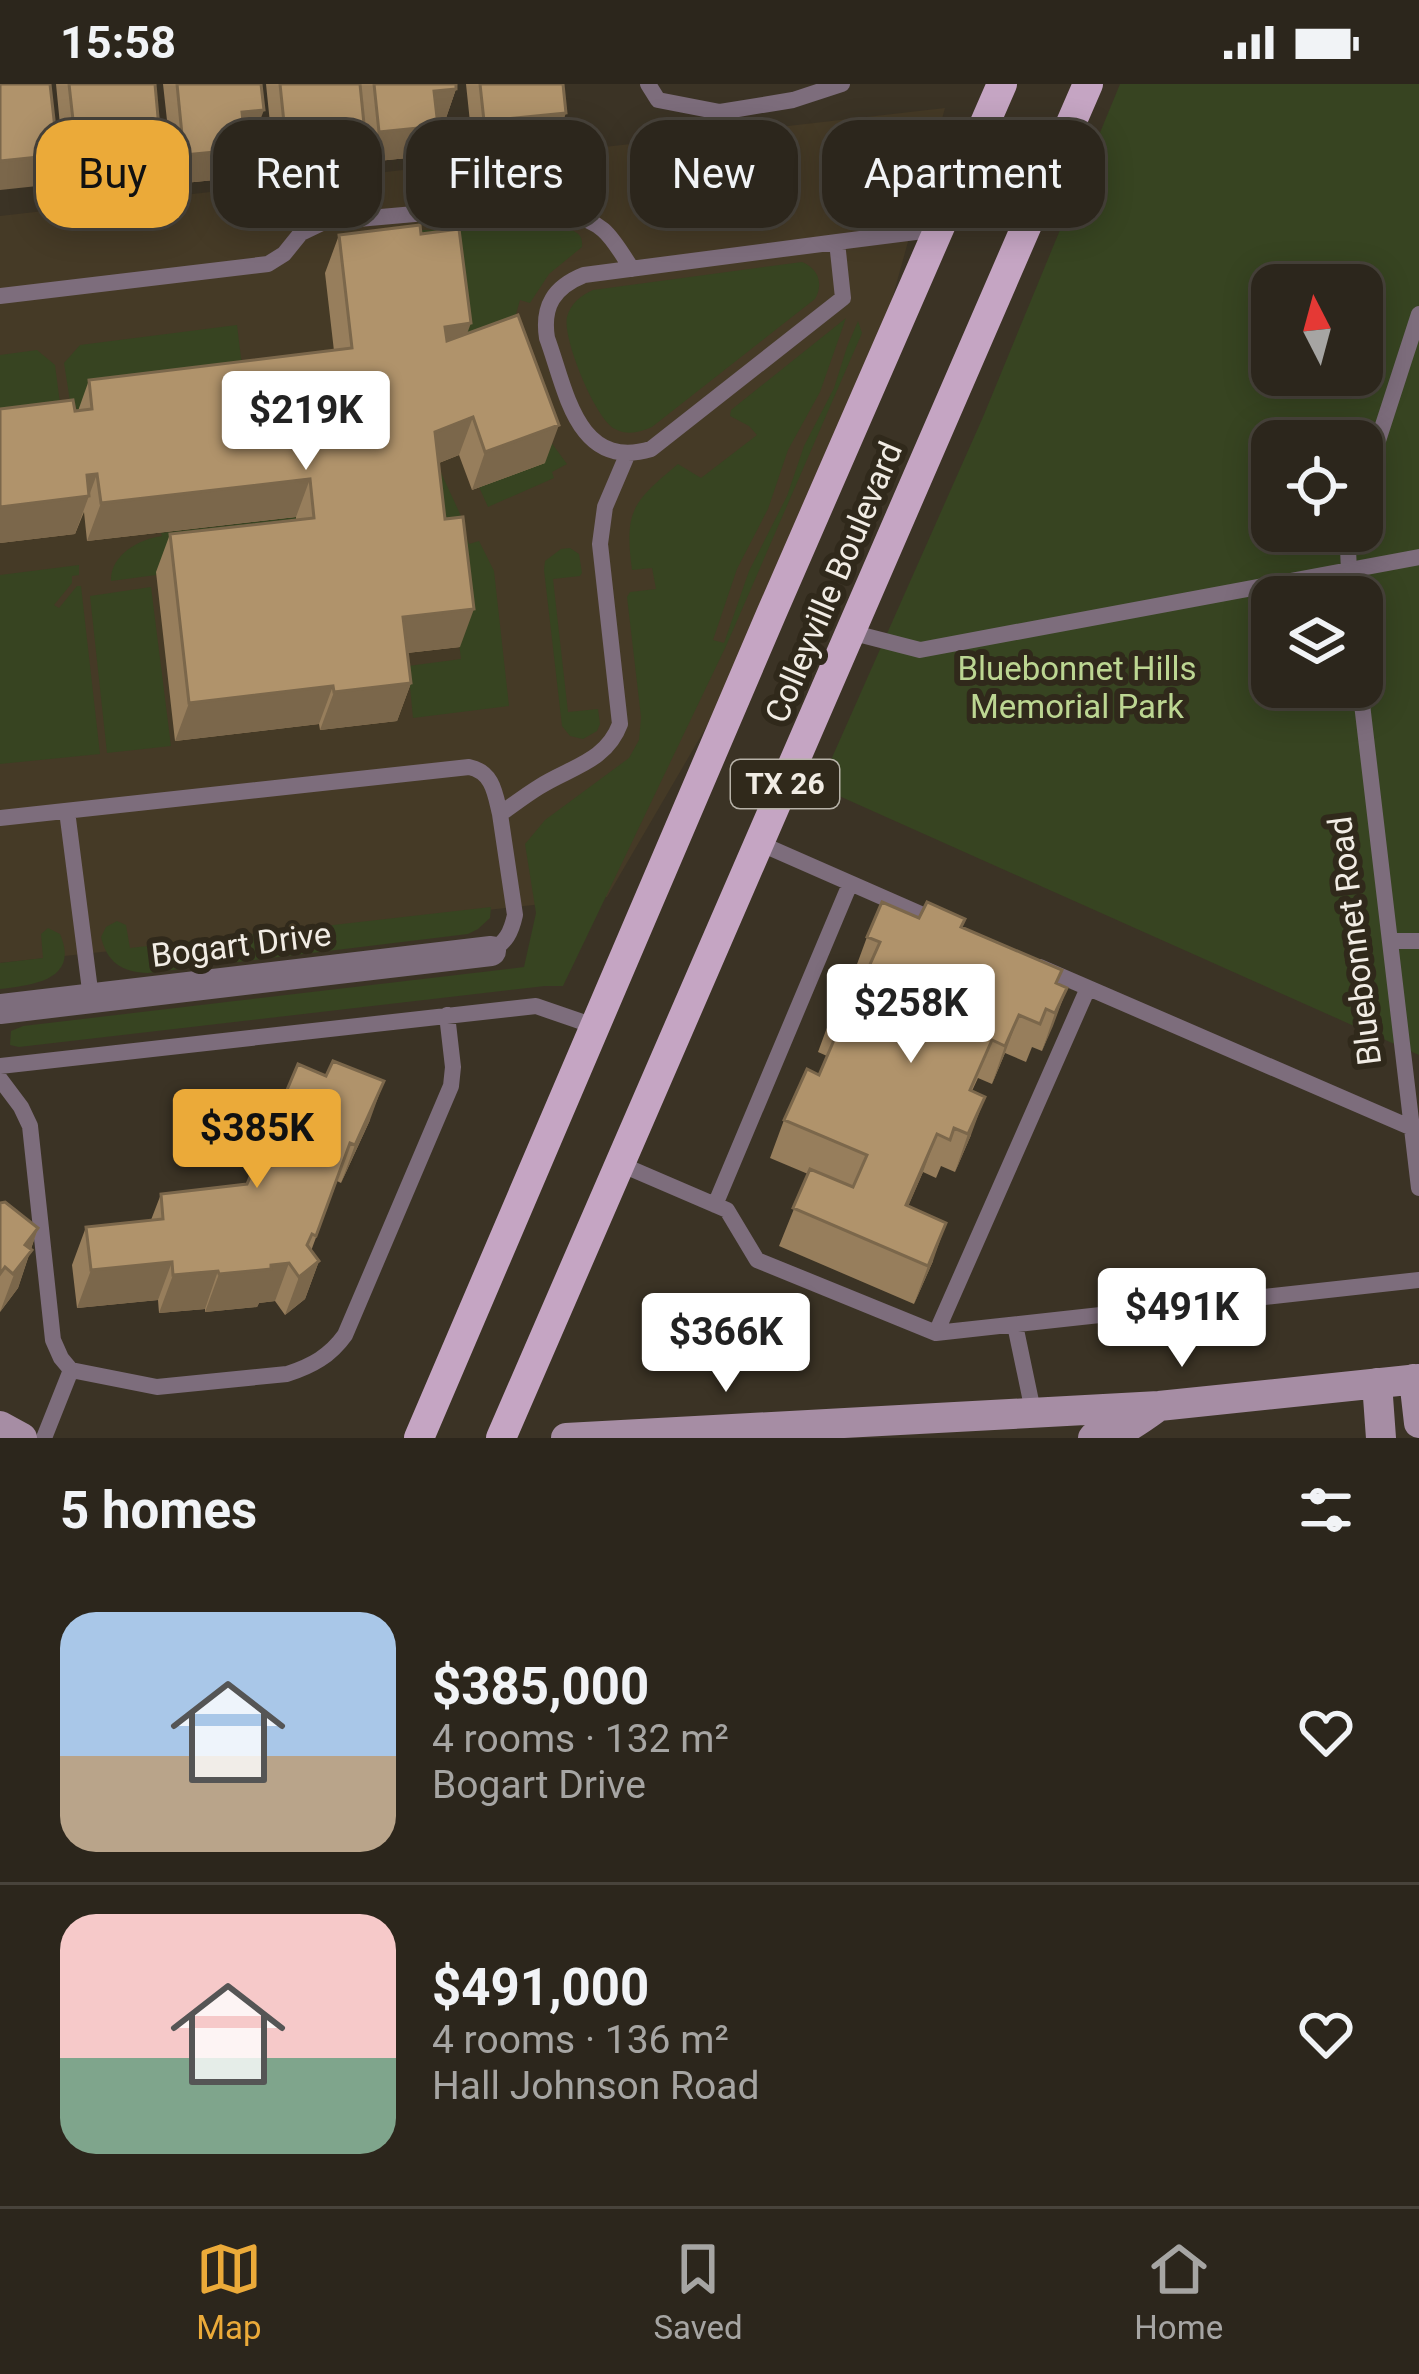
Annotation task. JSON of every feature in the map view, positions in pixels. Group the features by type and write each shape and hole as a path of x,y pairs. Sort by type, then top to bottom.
{"main road":[{"name":"Colleyville Boulevard","path":"419,1438 1002,84"},
{"name":"Colleyville Boulevard","path":"501,1438 1088,84"},
{"path":"566,1438 1159,1406 1417,1379 1419,1423"},
{"path":"1377,1383 1381,1438"},
{"path":"1093,1438 1127,1429 1159,1406"},
{"path":"0,1426 22,1438"}],"street":[{"name":"Bogart Drive","path":"0,1010 491,951"}],"lane":[{"path":"648,84 658,100 720,112 793,100 842,84"},
{"path":"0,296 268,264 284,254 301,233 324,222 426,213 569,214 590,219 612,239 632,268"},
{"path":"838,242 843,298 651,449 628,453 598,445 584,433 544,323 552,296 567,281 632,268 940,229"},
{"path":"1383,425 1419,314"},
{"path":"500,814 596,758 609,747 620,724 600,544 605,507 628,453"},
{"path":"1348,576 1349,552"},
{"path":"850,632 920,650 1419,557"},
{"name":"Bluebonnet Road","path":"1362,708 1419,1188"},
{"path":"0,818 469,767 494,785 514,915 504,943 491,951"},
{"path":"67,811 91,998"},
{"path":"759,843 958,931"},
{"path":"715,1205 850,884"},
{"path":"1390,941 1419,941"},
{"path":"1023,959 1412,1128"},
{"path":"936,1333 1088,988"},
{"path":"0,1066 536,1006 594,1026"},
{"path":"0,1079 30,1126 53,1340 71,1370 157,1387 287,1374 334,1350 345,1335 451,1086 447,1015"},
{"path":"620,1164 727,1210 757,1260 936,1333 1419,1280"},
{"path":"1016,1325 1033,1411"},
{"path":"44,1438 71,1370"}],"shaded area":[{"path":"945,108 942,120 840,120"},
{"path":"822,122 822,228 912,228 888,314 747,657 607,897 0,963 0,216 36,212 36,228 189,228 189,194 213,192 213,228 382,228 382,172 406,170 406,228 606,228 606,147 630,144 630,228 798,228 798,125"}],"green space":[{"name":"Bluebonnet Hills Memorial Park","path":"1120,84 1419,84 1419,1055 819,787 983,417 1061,228 1105,228 1105,120"},
{"path":"568,229 579,235 582,247 549,274 530,303 520,300 514,321 548,438 567,464 552,472 554,478 488,507 479,487 545,462 476,363 416,230"},
{"path":"802,262 818,277 815,299 652,427 625,432 607,422 590,394 570,342 567,317 580,297 593,290"},
{"path":"846,318 820,392 788,450 768,509 737,569 713,640 724,643 749,571 787,496 858,321 862,333 727,644 563,986 10,1045 11,1031 23,1026 524,967 536,913 525,844 545,820 629,758 639,740 641,717 627,597 630,592 656,589 652,568 632,570 629,533 635,509 678,464 701,478 757,435 730,416 731,410"},
{"path":"237,325 242,366 78,418 64,363 80,345"},
{"path":"37,350 55,365 61,411 0,423 0,355"},
{"path":"437,464 469,544 479,541 494,571 509,706 413,718 408,666 461,659"},
{"path":"296,517 300,556 111,581 120,557 161,533"},
{"path":"570,548 579,554 582,573 553,579 568,712 598,709 597,731 583,739 570,736 562,726 544,570 545,561"},
{"path":"79,565 79,575 72,576 72,583 54,605 59,608 81,586 100,754 0,764 0,575"},
{"path":"151,587 171,746 107,753 90,596"},
{"path":"491,907 490,918 468,934 148,973 117,964 101,937 117,921 126,925 130,948"},
{"path":"48,928 60,934 65,949 59,971 39,982 0,989 0,963 43,958 41,934"}],"building":[{"path":"0,84 50,84 54,120 36,120 36,157 0,161"},
{"path":"69,84 155,84 158,120 73,120"},
{"path":"177,84 261,84 264,110 242,112 243,120 213,120 213,152 189,155 189,120 181,120"},
{"path":"280,84 360,84 364,120 284,120"},
{"path":"374,84 456,84 456,89 434,91 437,120 406,120 406,129 382,132 382,120 378,120"},
{"path":"480,84 563,84 566,113 484,120"},
{"path":"406,227 420,228 421,234 459,229 471,323 445,327 447,341 518,315 559,425 485,452 473,417 435,432 445,519 463,517 474,609 403,617 411,683 334,692 333,686 189,703 170,534 314,518 310,479 101,503 97,474 87,475 89,496 0,507 0,409 73,400 75,411 92,409 89,380 352,348 339,235"},
{"path":"882,902 919,918 927,902 965,919 961,927 1062,970 1056,983 1067,988 1055,1013 1046,1009 1040,1024 1019,1015 1005,1046 992,1040 970,1090 985,1097 968,1134 954,1128 950,1140 937,1134 906,1205 946,1223 928,1266 793,1208 810,1169 853,1187 867,1155 784,1120 807,1069 819,1075 843,1019 832,1014 850,974 863,980 880,942 867,937"},
{"path":"333,1061 384,1081 355,1145 350,1143 316,1236 312,1234 307,1245 319,1261 299,1277 289,1263 219,1274 173,1275 172,1262 91,1270 86,1227 163,1219 161,1194 247,1184 298,1064 326,1076"},
{"path":"0,1203 38,1228 25,1245 32,1250 13,1274 5,1267 0,1274"}]}
